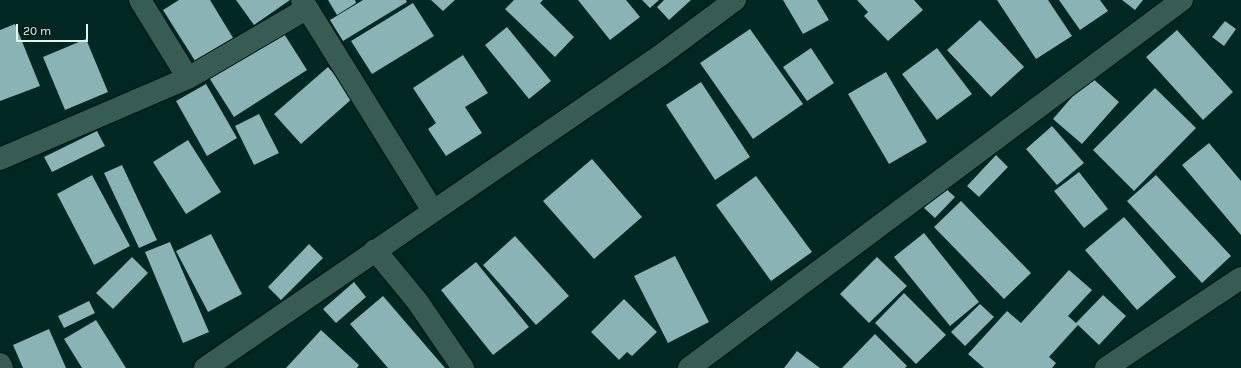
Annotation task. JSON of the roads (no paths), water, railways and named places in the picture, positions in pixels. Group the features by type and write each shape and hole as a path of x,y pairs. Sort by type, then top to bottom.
{"street":[{"path":"140,0 188,78"},
{"path":"205,368 661,55 735,0"},
{"path":"689,368 1182,0"},
{"path":"0,159 188,78 304,5 433,211"},
{"path":"375,250 417,301 463,368"},
{"path":"1106,368 1241,278"},
{"path":"0,364 2,368"}]}
